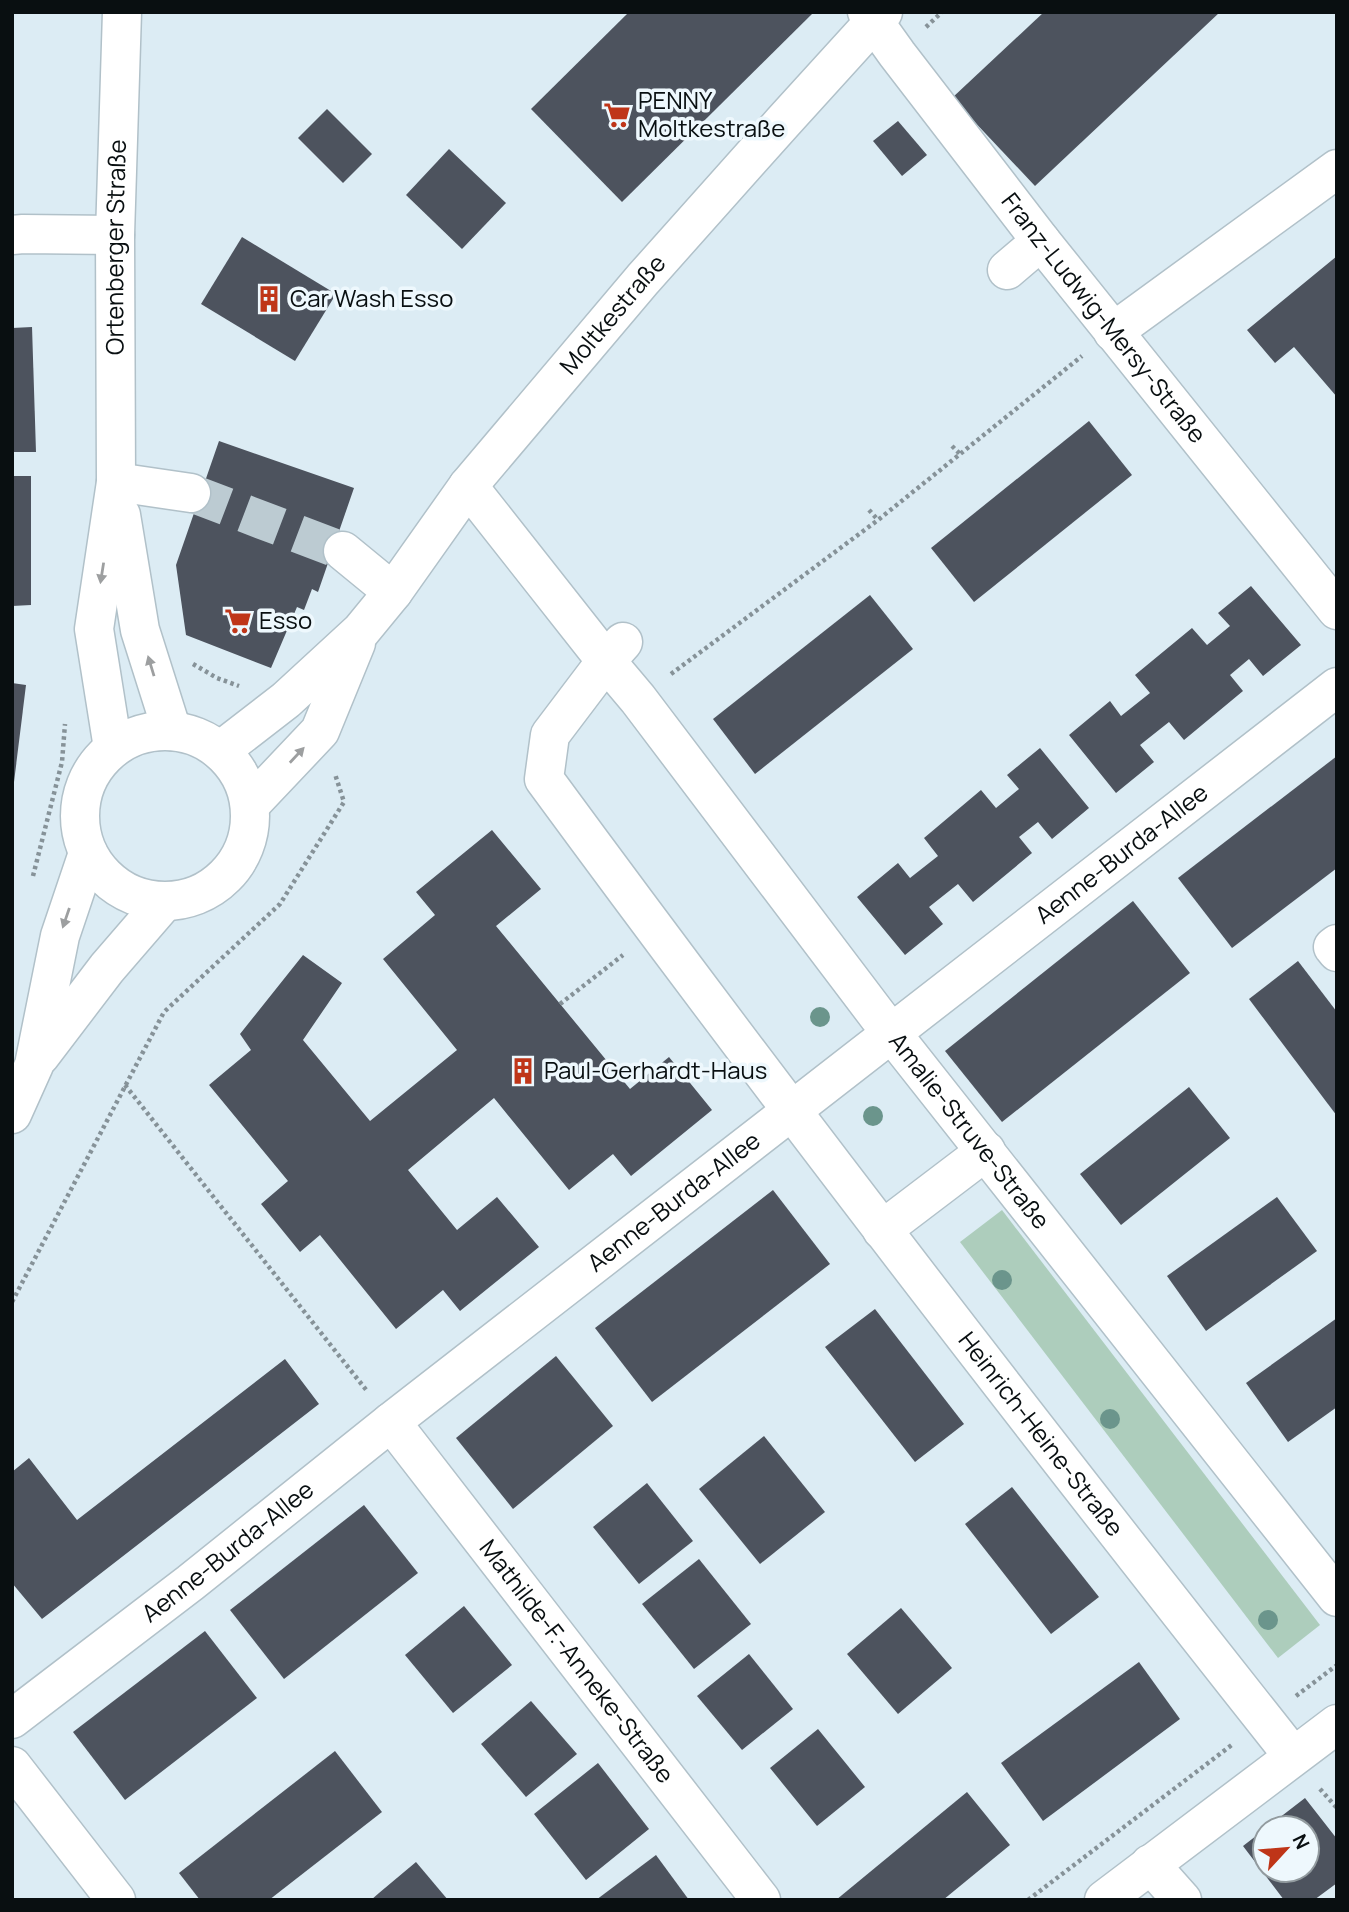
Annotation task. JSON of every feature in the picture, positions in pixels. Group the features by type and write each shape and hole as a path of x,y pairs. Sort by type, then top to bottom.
{"street":[{"name":"Ortenberger Straße","path":"113,748 94,629 116,482 115,235 122,12"},
{"name":"Franz-Ludwig-Mersy-Straße","path":"875,15 897,54 1041,241 1337,610"},
{"name":"Moltkestraße","path":"220,751 286,700 361,631 393,592 468,486 643,279 875,15"},
{"path":"1114,332 1337,169"},
{"path":"12,235 115,235"},
{"path":"1007,270 1041,241"},
{"name":"Ortenberger Straße","path":"116,482 140,629 172,731"},
{"path":"116,482 191,493"},
{"name":"Amalie-Struve-Straße","path":"468,486 614,651 638,699 892,1032 1337,1597"},
{"path":"343,551 393,592"},
{"name":"Moltkestraße","path":"250,805 320,731 361,631"},
{"path":"614,651 550,735 544,779 792,1111"},
{"name":"Aenne-Burda-Allee","path":"12,1719 1337,687"},
{"path":"172,731 197,737 220,751 235,766 245,785 250,805 250,831 242,855 228,875 209,890 187,900 164,902 121,890 102,874 88,853 80,826 82,798 99,762 113,748 131,738 151,732 172,731"},
{"path":"12,1114 23,1060 88,853"},
{"path":"23,1060 164,902"},
{"path":"1337,944 1333,947 1337,952"},
{"name":"Heinrich-Heine-Straße","path":"792,1111 881,1230 1293,1756"},
{"path":"881,1230 986,1152"},
{"name":"Mathilde-F.-Anneke-Straße","path":"391,1422 761,1900"},
{"path":"1104,1900 1337,1724"},
{"path":"12,1766 116,1900"},
{"path":"1150,1864 1182,1900"}],"path":[{"path":"638,699 878,520 1114,332"},
{"path":"1034,383 1040,389"},
{"path":"952,446 961,455"},
{"path":"869,510 878,520"},
{"path":"187,660 217,678 260,695 286,700"},
{"path":"31,887 62,762 66,711"},
{"path":"12,1303 164,1012 280,904 344,802 320,731"},
{"path":"560,1004 655,931"},
{"path":"125,1085 391,1422"},
{"path":"1028,1900 1337,1665"}],"green space":[{"path":"1002,1210 1320,1625 1278,1658 960,1242"}],"building":[{"path":"629,12 814,12 622,202 531,109"},
{"path":"1044,12 1220,12 1035,186 952,98"},
{"path":"327,109 372,154 343,183 298,138"},
{"path":"898,121 927,155 902,176 873,141"},
{"path":"449,149 506,203 462,249 406,195"},
{"name":"Car Wash Esso","path":"242,237 336,294 295,361 201,304"},
{"path":"1337,256 1337,397 1294,347 1275,363 1247,330"},
{"path":"32,327 36,452 12,452 12,328"},
{"path":"1089,421 1132,475 974,602 931,548"},
{"path":"219,441 354,488 318,592 312,589 304,610 297,607 271,668 186,635 176,565"},
{"path":"12,476 31,476 31,605 12,606"},
{"path":"1251,586 1301,645 1263,676 1249,659 1230,675 1243,691 1184,740 1169,722 1140,745 1154,762 1116,793 1069,735 1110,701 1121,716 1150,693 1135,675 1192,628 1207,645 1230,626 1218,613"},
{"path":"870,595 913,649 755,774 713,719"},
{"path":"12,683 26,685 14,782 12,782"},
{"path":"1040,748 1089,808 1052,839 1038,822 1019,837 1032,853 973,902 958,884 929,907 943,924 905,955 857,897 898,863 910,878 938,856 924,838 981,790 996,808 1019,789 1007,775"},
{"path":"1337,756 1337,868 1232,948 1178,878"},
{"name":"Paul-Gerhardt-Haus","path":"492,830 541,889 496,926 630,1089 669,1057 712,1110 631,1176 613,1154 569,1190 494,1098 408,1170 457,1230 497,1197 539,1247 460,1311 443,1290 396,1329 320,1235 300,1252 261,1204 288,1181 209,1085 251,1050 240,1034 303,955 342,983 303,1040 370,1121 457,1050 383,959 435,915 416,892"},
{"path":"1133,901 1190,973 1002,1122 945,1051"},
{"path":"1298,961 1337,1012 1337,1116 1249,999"},
{"path":"1189,1087 1230,1138 1121,1225 1080,1174"},
{"path":"773,1190 830,1264 652,1402 595,1328"},
{"path":"1277,1197 1317,1251 1206,1331 1167,1276"},
{"path":"875,1309 964,1424 915,1462 825,1347"},
{"path":"1337,1318 1337,1407 1288,1442 1246,1383"},
{"path":"556,1356 613,1426 513,1509 456,1438"},
{"path":"285,1359 319,1404 42,1619 12,1583 12,1472 29,1458 77,1520"},
{"path":"764,1436 825,1512 760,1564 699,1489"},
{"path":"647,1483 693,1541 639,1584 593,1527"},
{"path":"1012,1487 1099,1597 1051,1634 965,1524"},
{"path":"364,1505 418,1573 284,1679 230,1610"},
{"path":"699,1559 751,1624 694,1669 642,1604"},
{"path":"464,1606 512,1665 453,1713 405,1655"},
{"path":"901,1608 952,1668 898,1714 847,1654"},
{"path":"205,1631 257,1698 125,1800 73,1732"},
{"path":"749,1654 793,1709 742,1750 697,1696"},
{"path":"1139,1662 1180,1719 1043,1821 1001,1763"},
{"path":"531,1701 577,1754 526,1797 481,1744"},
{"path":"818,1729 865,1787 817,1826 770,1768"},
{"path":"335,1751 382,1812 269,1900 200,1900 179,1873"},
{"path":"598,1763 649,1829 586,1880 534,1814"},
{"path":"967,1792 1010,1845 943,1900 836,1900"},
{"path":"1305,1798 1317,1814 1284,1814"},
{"path":"1321,1818 1337,1839 1337,1883 1314,1900 1284,1900 1272,1884 1321,1884"},
{"path":"1251,1840 1251,1857 1243,1846"},
{"path":"656,1855 689,1900 596,1900"},
{"path":"416,1862 448,1900 371,1900 379,1893"}],"tunnel":[{"path":"191,493 343,551"}],"place":[{"name":"PENNY Moltkestraße","path":"617,115"},
{"name":"Car Wash Esso","path":"269,299"},
{"name":"Esso","path":"238,621"},
{"name":"Paul-Gerhardt-Haus","path":"523,1071"}]}
